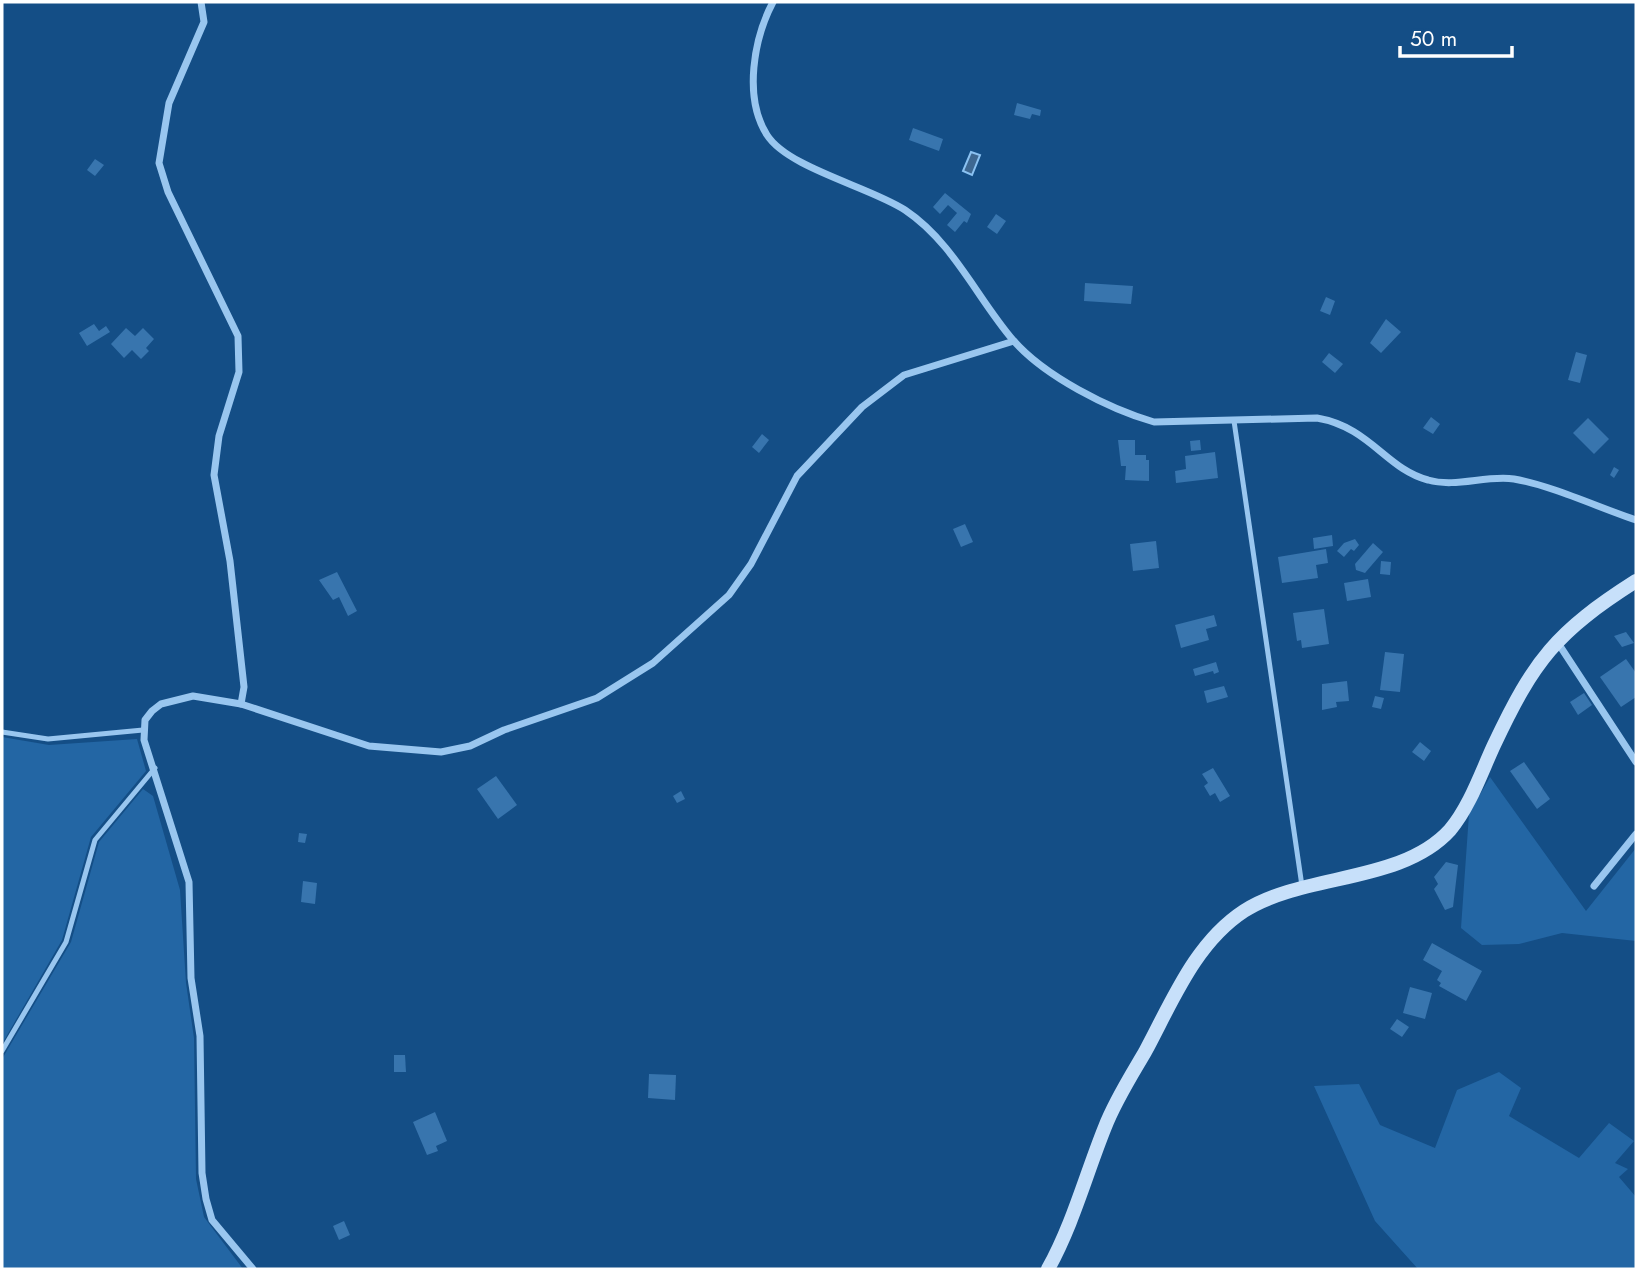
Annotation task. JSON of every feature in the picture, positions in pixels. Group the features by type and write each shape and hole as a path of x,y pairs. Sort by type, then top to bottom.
{"street":[{"path":"201,2 204,22 169,103 159,163 168,192 232,320 241,354 239,372 219,436 214,475 230,561 244,687 241,704"},
{"path":"773,2 762,26 754,78 760,120 767,135 789,156 880,196 928,228 953,257 1014,341 1057,377 1139,417 1171,423 1317,418 1331,421 1362,435 1418,477 1453,483 1513,479 1636,520"},
{"path":"253,1269 212,1220 206,1199 202,1173 200,1036 191,978 189,882 143,730 152,711 161,704 193,696 241,704 369,746 441,752 470,746 504,730 597,698 653,663 729,595 751,564 797,476 862,407 904,375 1014,341"},
{"path":"1048,1269 1072,1219 1106,1122 1205,945 1247,909 1302,889 1406,859 1449,830 1471,794 1530,674 1557,641 1591,610 1636,580"},
{"path":"1557,641 1636,762"},
{"path":"1594,886 1636,834"}],"lane":[{"path":"1234,421 1302,889"},
{"path":"2,732 48,739 143,730"},
{"path":"2,1051 66,942 95,840 155,768"}],"shaded area":[{"path":"971,152 980,155 972,175 963,171"},
{"path":"2,737 49,745 137,739 146,771 91,837 62,940 2,1044"},
{"path":"1490,777 1586,911 1636,848 1636,941 1562,933 1519,944 1482,945 1461,928 1469,814"},
{"path":"143,789 153,796 180,890 186,983 194,1038 196,1179 204,1217 243,1269 2,1269 2,1059 71,942 99,842"},
{"path":"1499,1072 1521,1088 1509,1116 1579,1158 1609,1123 1634,1141 1615,1163 1628,1169 1619,1177 1636,1197 1636,1269 1418,1269 1375,1221 1314,1086 1359,1084 1380,1125 1435,1148 1457,1090"}],"building":[{"path":"1017,103 1041,110 1040,116 1032,114 1030,119 1014,115"},
{"path":"913,128 943,139 939,151 909,140"},
{"path":"95,159 104,165 95,176 87,170"},
{"path":"945,193 971,214 967,223 964,221 955,232 947,225 957,213 948,205 940,214 933,207"},
{"path":"996,214 1006,221 997,234 987,227"},
{"path":"1085,283 1133,286 1131,304 1084,301"},
{"path":"1326,297 1335,301 1330,315 1320,311"},
{"path":"1386,319 1401,332 1381,353 1370,343"},
{"path":"94,324 99,331 106,326 110,332 87,346 79,333"},
{"path":"126,328 135,336 143,328 154,339 146,348 149,351 141,359 132,350 124,358 111,344"},
{"path":"1576,352 1587,355 1580,383 1568,380"},
{"path":"1329,353 1343,364 1335,373 1322,362"},
{"path":"1431,417 1440,424 1433,434 1423,428"},
{"path":"1588,418 1609,439 1594,454 1573,433"},
{"path":"762,434 769,440 759,453 752,447"},
{"path":"1118,440 1135,440 1135,455 1146,455 1146,460 1149,460 1149,481 1125,480 1126,466 1121,466"},
{"path":"1200,440 1201,450 1191,451 1190,441"},
{"path":"1215,452 1218,478 1176,483 1175,471 1186,469 1185,456"},
{"path":"1614,467 1619,470 1614,478 1610,475"},
{"path":"965,524 973,542 961,547 953,529"},
{"path":"1332,535 1333,546 1314,549 1313,538"},
{"path":"1355,539 1359,545 1354,551 1351,549 1344,557 1337,551 1344,543"},
{"path":"1156,541 1159,568 1133,571 1130,544"},
{"path":"1373,543 1383,552 1365,573 1356,570 1355,564"},
{"path":"1326,549 1328,563 1316,565 1318,578 1282,583 1278,557"},
{"path":"1381,561 1391,562 1390,575 1380,574"},
{"path":"337,572 357,611 348,616 339,597 333,600 319,580"},
{"path":"1368,579 1371,597 1347,601 1344,583"},
{"path":"1324,609 1329,644 1302,648 1301,640 1297,641 1293,613"},
{"path":"1214,615 1217,626 1206,629 1209,640 1181,648 1175,625"},
{"path":"1626,632 1634,643 1622,647 1614,636"},
{"path":"1385,652 1404,654 1400,692 1380,690"},
{"path":"1626,659 1636,673 1636,697 1621,707 1600,677"},
{"path":"1216,662 1219,672 1195,676 1193,669"},
{"path":"1347,681 1349,701 1336,702 1337,707 1322,710 1322,684"},
{"path":"1224,686 1228,697 1207,703 1204,691"},
{"path":"1584,693 1592,705 1578,715 1570,702"},
{"path":"1375,696 1384,698 1381,709 1372,707"},
{"path":"1420,742 1431,751 1424,761 1412,752"},
{"path":"1524,762 1550,799 1537,809 1510,771"},
{"path":"1213,768 1230,796 1220,802 1215,793 1210,796 1204,786 1208,783 1202,774"},
{"path":"496,776 517,805 498,819 477,789"},
{"path":"681,791 685,799 677,803 673,796"},
{"path":"299,833 307,834 305,843 298,842"},
{"path":"1446,862 1458,865 1453,907 1445,910 1434,889 1438,884 1434,877"},
{"path":"303,881 317,883 315,904 301,902"},
{"path":"1432,943 1482,971 1466,1001 1439,986 1441,983 1437,980 1442,971 1423,960"},
{"path":"1410,987 1432,993 1425,1019 1403,1013"},
{"path":"1397,1019 1409,1027 1402,1037 1390,1029"},
{"path":"394,1055 405,1055 406,1072 394,1072"},
{"path":"649,1074 676,1075 675,1100 648,1098"},
{"path":"435,1112 447,1141 436,1146 438,1151 427,1155 413,1122"},
{"path":"344,1221 350,1235 339,1240 333,1226"}]}
